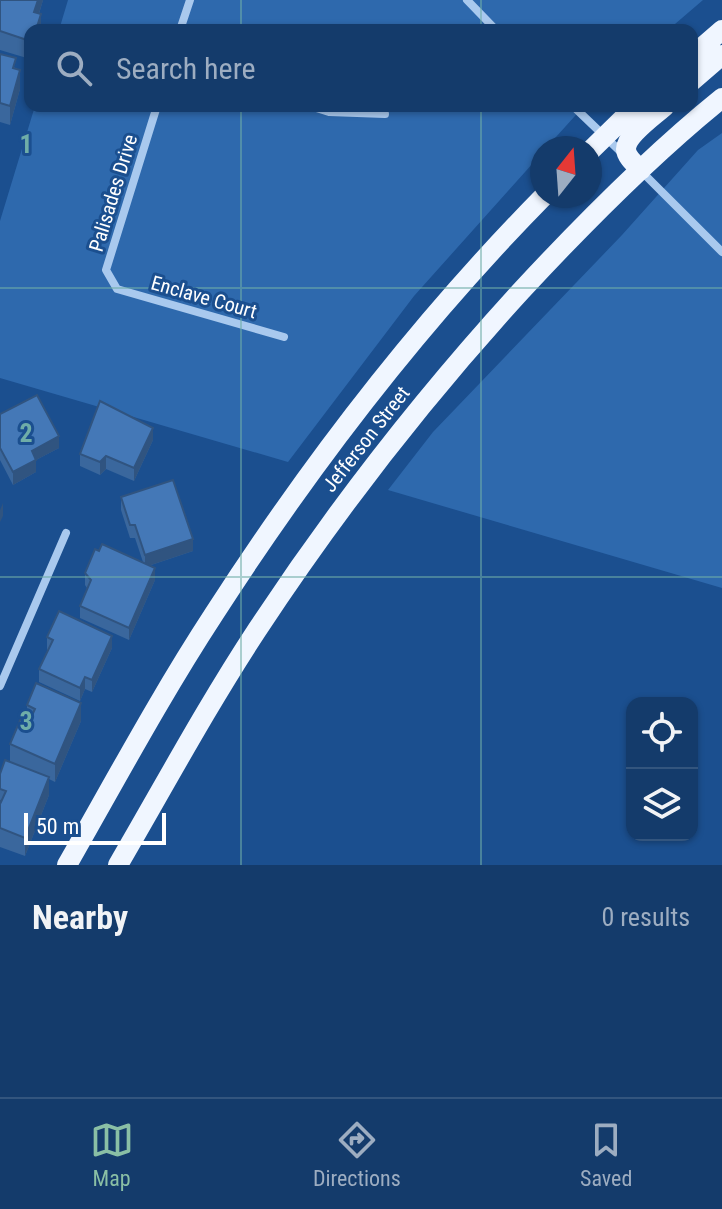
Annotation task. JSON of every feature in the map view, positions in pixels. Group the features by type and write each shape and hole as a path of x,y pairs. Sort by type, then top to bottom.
{"main road":[{"path":"698,51 722,30"},
{"path":"698,76 722,55"},
{"name":"Jefferson Street","path":"118,865 256,631 326,528 401,430 482,334 566,242 685,128 722,98"},
{"path":"602,139 630,112"},
{"path":"641,170 626,149 632,136 658,112"},
{"name":"Jefferson Street","path":"67,865 213,615 283,512 433,317 532,208"}],"street":[{"path":"182,24 190,0"},
{"path":"467,0 490,24"},
{"name":"Palisades Drive","path":"117,289 106,270 155,112"},
{"path":"329,112 385,114"},
{"path":"577,112 592,136"},
{"path":"602,147 641,170 722,252"},
{"name":"Enclave Court","path":"117,289 284,337"},
{"path":"0,686 66,533"}],"shaded area":[{"path":"68,0 703,0 675,24 61,24"},
{"path":"33,112 579,112 557,136 530,136 530,166 414,296 288,462 0,378 0,221"},
{"path":"722,133 722,588 388,490 433,432 622,235 698,150"}],"building":[{"path":"0,0 38,0 34,12 41,14 38,24 24,24 24,39 0,31"},
{"path":"0,54 16,58 13,68 20,70 10,106 0,103"},
{"path":"37,395 59,436 32,451 36,460 13,472 0,448 0,414"},
{"path":"100,401 153,428 134,468 106,456 100,462 80,454"},
{"path":"173,480 193,539 145,555 121,497"},
{"path":"102,544 155,568 129,628 80,606 91,580 85,573 95,549 99,551"},
{"path":"59,611 112,636 92,680 85,677 80,688 39,669 53,640 47,637"},
{"path":"36,683 81,703 55,764 10,744 21,718 29,722 35,709 27,705"},
{"path":"5,760 49,777 25,838 0,828 0,801 6,791 0,789 0,774"}]}
